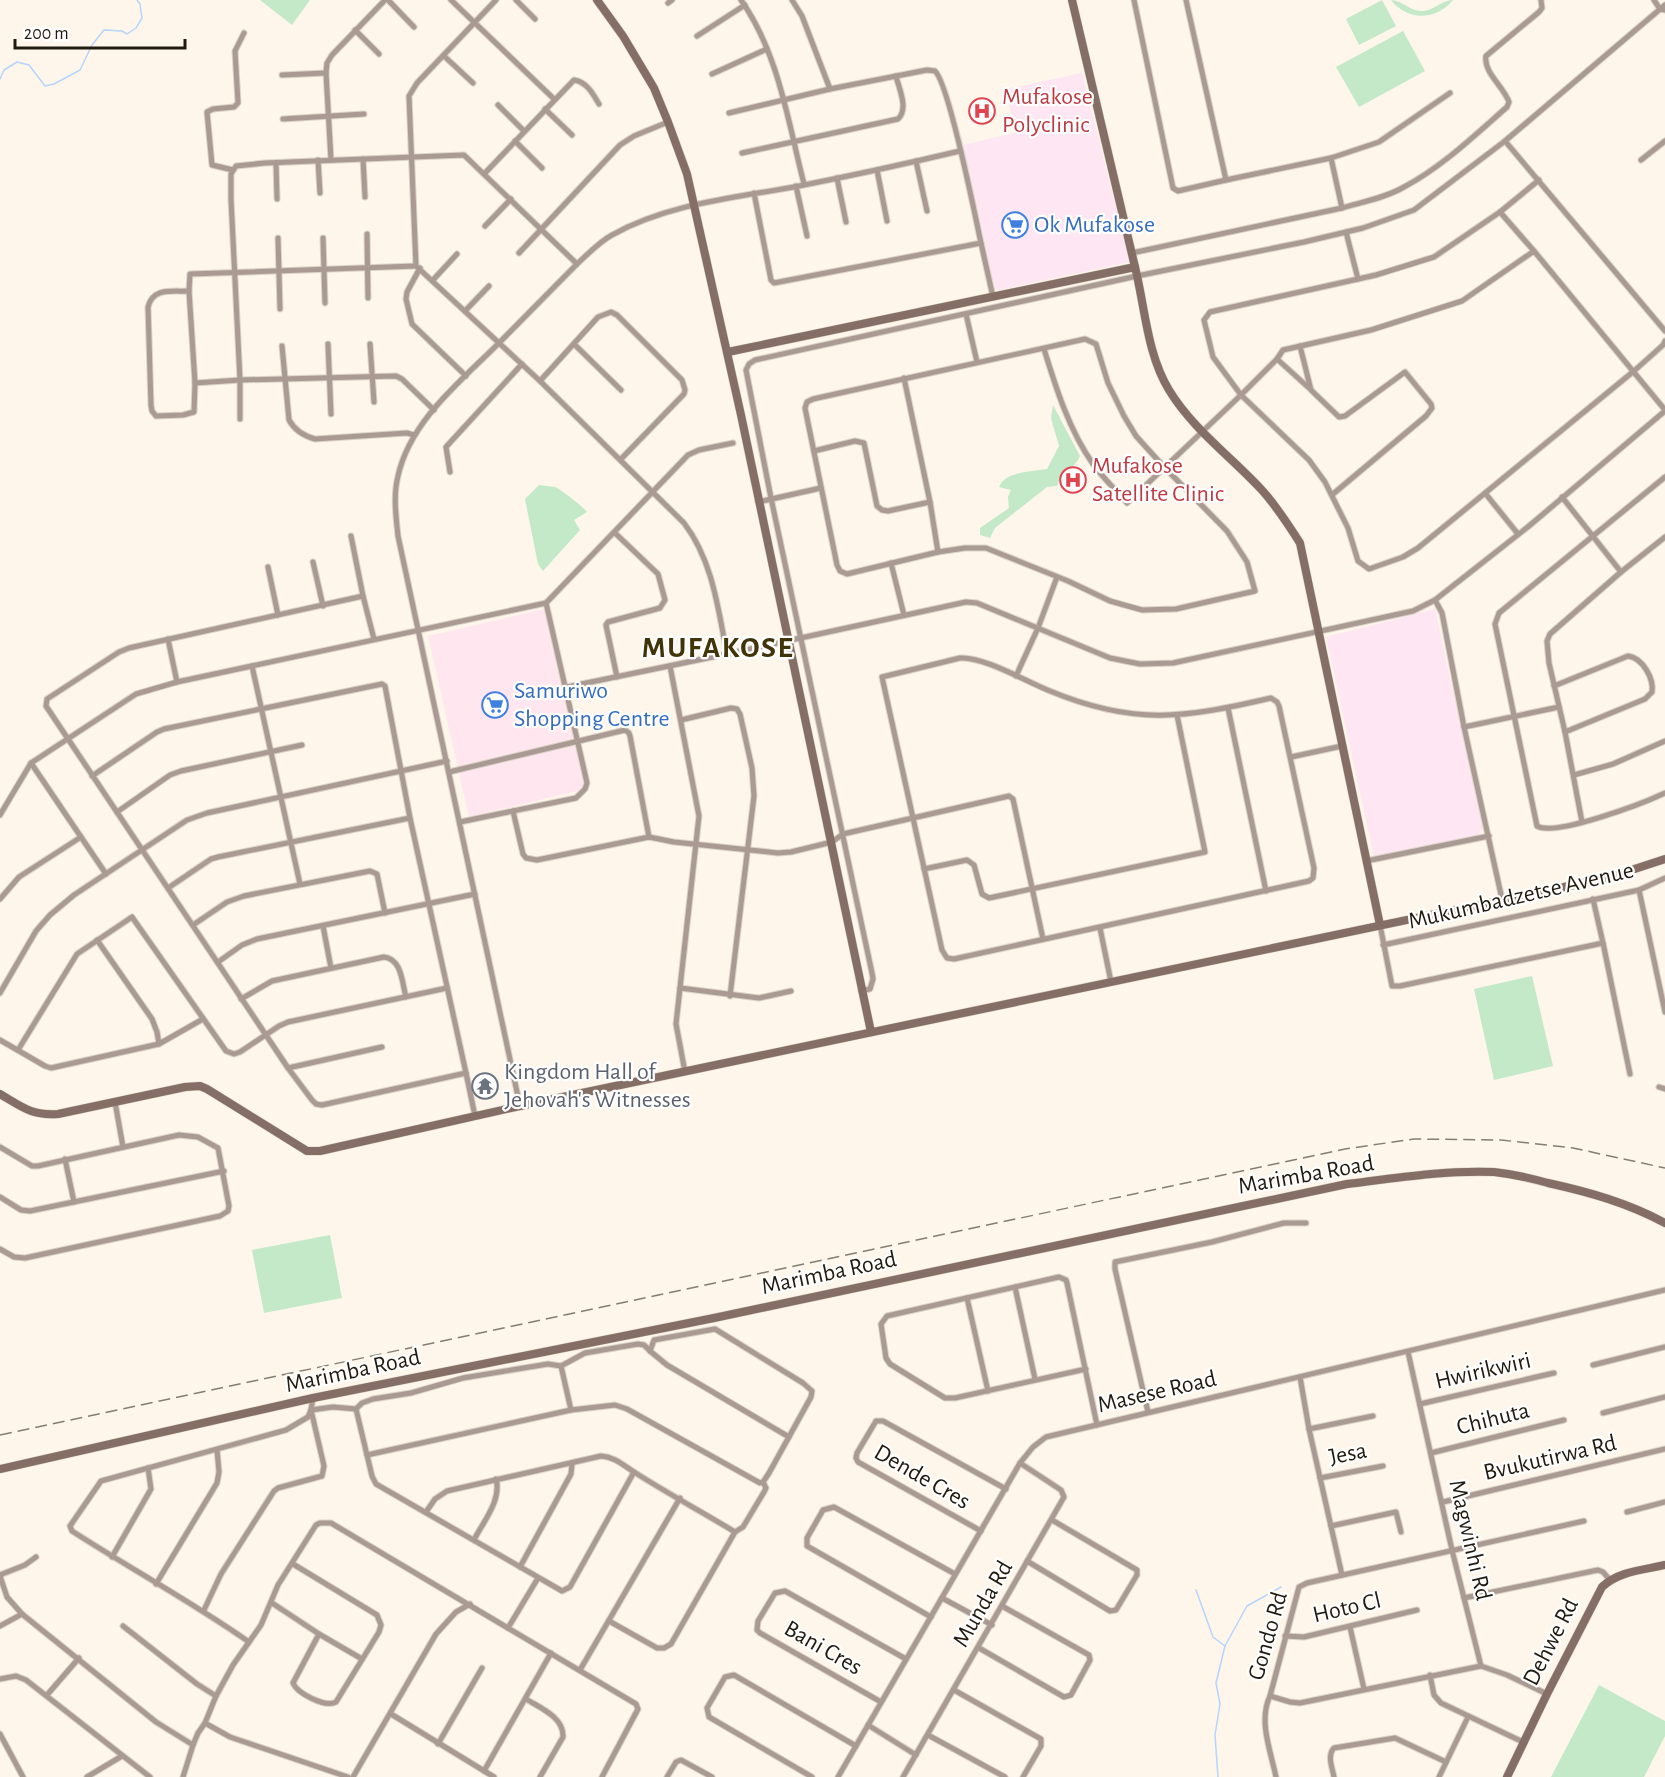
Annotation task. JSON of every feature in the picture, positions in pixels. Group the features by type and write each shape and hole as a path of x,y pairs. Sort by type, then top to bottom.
{"street":[{"path":"332,160 326,73 329,58 386,0 414,27"},
{"path":"451,0 554,99"},
{"path":"466,376 412,324 406,299 418,267 409,96 417,83 496,0"},
{"path":"516,0 535,19"},
{"path":"597,0 639,60 668,122 687,174 728,352 871,1032"},
{"path":"792,0 802,16 830,89"},
{"path":"1072,0 1160,370 1168,389 1202,432 1260,488 1300,543 1392,986 1603,943"},
{"path":"1134,0 1173,188 1178,192 1331,158 1379,142 1450,93"},
{"path":"1186,0 1226,180"},
{"path":"1132,253 1342,208 1376,199 1404,188 1465,144 1508,107 1507,95 1488,67 1486,56 1539,12 1542,8 1541,0"},
{"path":"861,991 870,989 873,979 771,498 746,370 749,364 755,360 1346,232 1414,210 1505,141 1663,8 1654,0"},
{"path":"697,36 743,3 767,49 778,79 804,184"},
{"path":"355,30 379,54"},
{"path":"233,170 212,165 207,112 213,109 234,107 238,103 235,51 244,33"},
{"path":"712,74 767,49"},
{"path":"444,56 473,83"},
{"path":"729,113 783,99 931,69 938,73 960,151 993,297"},
{"path":"282,75 326,73"},
{"path":"742,153 898,118 903,114 904,109 896,76"},
{"path":"485,173 571,83 578,80 588,87 599,104"},
{"path":"498,105 524,132"},
{"path":"544,110 572,135"},
{"path":"284,119 364,114"},
{"path":"519,253 620,145 634,136 668,122"},
{"path":"515,141 542,168"},
{"path":"1505,141 1665,331"},
{"path":"1641,160 1665,141"},
{"path":"520,1106 399,536 395,503 398,476 414,435 466,376 577,264 612,235 636,224 694,205 877,170 960,151"},
{"path":"240,419 231,199 231,174 236,166 318,160 464,155 577,264"},
{"path":"1331,158 1342,208"},
{"path":"363,159 365,196"},
{"path":"318,160 320,192"},
{"path":"916,161 927,211"},
{"path":"276,163 277,199"},
{"path":"877,170 887,220"},
{"path":"837,178 846,222"},
{"path":"1539,180 1500,212 1434,257 1358,279 1210,312 1204,320 1213,357 1241,395 1309,460 1333,494 1348,528 1358,561 1369,569 1403,557 1418,548 1634,371 1665,341"},
{"path":"796,186 807,236"},
{"path":"754,193 771,280 774,283 981,243"},
{"path":"485,226 511,199"},
{"path":"567,687 971,602 1110,658 1140,664 1155,664 1173,663 1319,632 1413,610 1435,600 1518,534 1665,410 1500,212"},
{"path":"1346,232 1358,279"},
{"path":"367,234 368,298"},
{"path":"278,238 280,309"},
{"path":"323,238 325,303"},
{"path":"1044,349 1060,400 1083,447 1093,465 1127,503 1241,395 1283,350 1371,330 1462,301 1534,251"},
{"path":"434,280 457,254"},
{"path":"189,291 163,292 154,294 150,298 148,307 152,411 156,416 183,416 194,412 195,383 190,274 418,267 621,459 692,533 709,569 727,654"},
{"path":"728,352 1135,267"},
{"path":"465,311 489,286"},
{"path":"540,381 598,317 611,312 617,315 684,385 684,394 621,459"},
{"path":"966,314 977,362"},
{"path":"1085,339 1096,344 1108,383 1136,436 1232,538 1247,562 1255,591 1176,609 1142,610 1110,601 986,548 964,548 938,552 847,574 840,571 805,408 810,400 1044,349 1085,339"},
{"path":"328,344 331,414"},
{"path":"370,344 374,402"},
{"path":"574,344 621,390"},
{"path":"282,346 288,420 292,426 308,437 315,439 407,433 414,435"},
{"path":"1300,346 1311,390"},
{"path":"1277,359 1339,417 1405,372 1431,404 1432,408 1425,416 1333,494"},
{"path":"450,472 446,447 522,364"},
{"path":"195,383 396,376 434,410"},
{"path":"904,378 938,552"},
{"path":"814,451 861,441 866,447 878,506 882,510 888,511 930,502"},
{"path":"0,814 31,763 136,694 177,682 546,603 693,452 733,443"},
{"path":"1665,477 1497,616 1495,624 1537,826 1546,828 1582,822 1619,812 1665,793"},
{"path":"758,502 821,488"},
{"path":"1485,493 1518,534"},
{"path":"1562,497 1621,572"},
{"path":"615,533 658,574 665,600 660,608 608,622 606,625 617,677"},
{"path":"351,536 374,639"},
{"path":"1582,822 1554,686 1547,647 1548,637 1621,572 1664,540"},
{"path":"313,562 323,606"},
{"path":"891,563 904,615"},
{"path":"268,567 278,615"},
{"path":"1016,676 1038,628 1057,577"},
{"path":"363,596 129,648 119,652 48,699 46,706 241,999 288,1068 316,1104 322,1105 466,1073"},
{"path":"1435,600 1442,613 1464,727 1502,899"},
{"path":"460,822 576,798 587,783 567,687 546,603"},
{"path":"168,639 177,682"},
{"path":"1554,686 1631,656 1641,664 1652,681 1652,692 1645,699 1565,732"},
{"path":"967,657 1099,709 1154,717 1177,716 1228,708 1270,698 1275,700 1279,706 1291,757 1313,878 1309,881 1100,928 954,959 947,958 942,951 882,676 967,657"},
{"path":"252,666 300,884"},
{"path":"670,666 699,816 676,1030 685,1072"},
{"path":"92,776 157,732 261,708 382,684 385,686 410,818 475,1116"},
{"path":"1464,727 1559,707"},
{"path":"681,720 731,708 737,709 752,768 754,796 730,996"},
{"path":"1228,708 1266,891"},
{"path":"924,869 967,860 974,865 982,894 988,898 1205,852 1177,716"},
{"path":"449,772 625,730 629,733 649,837"},
{"path":"1574,775 1613,764 1665,741"},
{"path":"117,812 170,775 181,771 302,745"},
{"path":"1291,757 1342,746"},
{"path":"0,993 36,931 50,915 106,874 196,816 447,760"},
{"path":"31,763 106,874"},
{"path":"513,811 523,854 532,860 649,837 697,845 784,853 832,842 843,834 1011,797 1043,939"},
{"path":"168,888 211,859 410,818"},
{"path":"1366,861 1489,836"},
{"path":"0,899 19,877 81,837"},
{"path":"0,1094 31,1113 43,1115 200,1086 312,1152 520,1106 1607,878 1665,859"},
{"path":"193,926 227,902 244,896 374,871 377,874 385,913"},
{"name":"Mukumbadzetse Avenue","path":"1383,945 1640,890 1665,878"},
{"path":"1640,890 1665,1012"},
{"path":"218,962 242,945 257,939 475,894"},
{"path":"1593,899 1630,1074"},
{"path":"18,1050 71,962 83,949 129,917 133,918 229,1053 240,1052 288,1022 447,988"},
{"path":"323,926 331,968"},
{"path":"1100,928 1111,982"},
{"path":"97,940 152,1019 159,1044"},
{"path":"241,999 272,981 388,957 398,964 406,997"},
{"path":"680,988 759,998 791,991"},
{"path":"0,1040 51,1068 159,1044 203,1019"},
{"path":"288,1068 382,1047"},
{"path":"115,1102 123,1147"},
{"path":"0,1147 32,1166 179,1135 192,1135 218,1148 229,1206 228,1210 220,1216 25,1258 14,1257 0,1249"},
{"path":"65,1159 74,1202"},
{"path":"0,1197 25,1212 224,1171"},
{"name":"Marimba Road","path":"0,1469 313,1398 714,1318 1313,1191 1368,1182 1463,1172 1495,1172 1615,1200 1665,1223"},
{"path":"1148,1412 1115,1262 1212,1242 1284,1223 1306,1223"},
{"path":"1086,1369 988,1391 945,1398 898,1370 885,1358 880,1328 884,1318 1059,1277 1066,1280 1086,1369 1097,1425"},
{"path":"1015,1287 1035,1379"},
{"name":"Masese Road","path":"838,1777 1020,1463 1033,1447 1046,1437 1665,1290"},
{"path":"967,1298 988,1391"},
{"path":"650,1351 654,1340 715,1329 810,1387 812,1394 763,1482"},
{"path":"311,1410 333,1407 356,1409 362,1403 373,1399 411,1393 463,1378 548,1364 561,1366 585,1353 638,1344 644,1346 667,1365 789,1437"},
{"path":"1593,1365 1665,1347"},
{"name":"Magwinhi Rd","path":"1408,1352 1452,1550 1481,1666"},
{"path":"561,1366 571,1410"},
{"name":"Hwirikwiri","path":"1420,1404 1554,1373"},
{"path":"1300,1377 1309,1429 1342,1575"},
{"path":"1603,1413 1665,1397"},
{"path":"249,1642 204,1610 156,1584 72,1532 70,1526 101,1481 286,1430 308,1417 313,1398"},
{"path":"367,1455 571,1410 608,1405 621,1406 757,1483 763,1482"},
{"path":"356,1409 376,1484 562,1591 568,1589 634,1472"},
{"path":"204,1610 221,1574 270,1495 278,1488 321,1476 324,1467 311,1410"},
{"path":"1309,1429 1373,1416"},
{"name":"Chihuta","path":"1431,1453 1564,1420"},
{"name":"Dende Cres","path":"981,1531 858,1462 857,1453 876,1421 883,1421 1006,1489"},
{"name":"Bvukutirwa Rd","path":"1443,1502 1665,1449"},
{"path":"156,1584 218,1483 218,1450"},
{"path":"426,1512 440,1494 601,1456 614,1458 735,1532"},
{"name":"Munda Rd","path":"904,1777 1064,1497 1064,1493 1020,1463"},
{"path":"520,1567 571,1474 572,1464"},
{"name":"Jesa","path":"1320,1478 1383,1466"},
{"path":"112,1557 152,1489 148,1468"},
{"path":"474,1540 495,1500 498,1487 496,1479"},
{"path":"609,1621 657,1648 669,1646 735,1532 743,1527 765,1492 763,1482"},
{"path":"580,1670 680,1498"},
{"path":"1627,1512 1665,1502"},
{"path":"931,1617 807,1546 807,1538 824,1510 834,1507 955,1574"},
{"path":"1331,1526 1396,1512 1401,1532"},
{"path":"1028,1562 1110,1611 1116,1610 1138,1573 1137,1570 1052,1520"},
{"name":"Gondo Rd","path":"1276,1777 1265,1721 1265,1707 1270,1696 1299,1587 1307,1583 1584,1521"},
{"path":"183,1777 193,1745 216,1696 261,1625 278,1585 316,1525 331,1523 636,1704 638,1706 602,1777"},
{"path":"36,1557 25,1565 0,1575 7,1597 22,1614 156,1722 193,1745"},
{"path":"293,1564 377,1615 381,1625 379,1632 336,1702 326,1705 297,1689 293,1683 319,1634"},
{"path":"1464,1598 1599,1570 1610,1580 1665,1565"},
{"path":"508,1628 538,1578"},
{"name":"Dehwe Rd","path":"1507,1777 1546,1694 1597,1595 1610,1580"},
{"name":"Bani Cres","path":"881,1702 760,1633 758,1621 775,1593 785,1591 906,1659"},
{"path":"942,1598 992,1625"},
{"path":"272,1603 362,1659"},
{"path":"353,1777 436,1634 456,1612 470,1604"},
{"path":"979,1648 1064,1697 1071,1695 1090,1660 1089,1655 1002,1606"},
{"name":"Hoto Cl","path":"1285,1636 1304,1636 1350,1628 1417,1610"},
{"path":"0,1626 22,1614"},
{"path":"123,1626 197,1684 216,1696"},
{"path":"1350,1628 1364,1689"},
{"path":"484,1771 551,1653"},
{"path":"47,1695 79,1658"},
{"path":"1270,1696 1300,1703 1481,1666 1507,1675 1546,1694"},
{"path":"438,1744 482,1668"},
{"path":"812,1777 709,1717 707,1708 725,1677 734,1675 856,1746"},
{"path":"1430,1675 1434,1695 1438,1701 1523,1742"},
{"path":"0,1679 16,1676 26,1680 150,1777"},
{"path":"954,1690 1041,1739 1041,1746 1023,1777"},
{"path":"526,1699 557,1720 563,1730 563,1737 540,1777"},
{"path":"391,1714 494,1777"},
{"path":"1439,1777 1468,1717"},
{"path":"205,1723 230,1737 348,1777"},
{"path":"868,1725 916,1755"},
{"path":"0,1734 23,1777"},
{"path":"928,1735 1005,1777"},
{"path":"1334,1777 1330,1757 1334,1748 1388,1738 1401,1739 1446,1762"},
{"path":"87,1777 123,1756"},
{"path":"667,1777 676,1762 681,1760 712,1777"}],"shaded area":[{"path":"1082,73 1130,262 999,290 994,289 962,145 1015,133 1006,89"},
{"path":"544,609 585,789 469,817 428,636"},
{"path":"1435,609 1483,829 1477,835 1374,857 1326,637"}],"green space":[{"path":"260,0 310,0 292,25"},
{"path":"1382,0 1396,26 1359,45 1346,19"},
{"path":"1391,0 1422,11 1453,0 1438,12 1422,16 1405,12"},
{"path":"1403,31 1425,71 1359,107 1336,67"},
{"path":"1053,405 1080,456 1078,460 1057,486 1047,487 995,528 990,538 980,535 980,528 1009,508 1008,497 1011,490 999,487 1002,482 1019,473 1047,469 1059,446 1051,418"},
{"path":"539,485 557,488 587,512 574,520 580,530 543,571 538,564 525,499"},
{"path":"1532,976 1553,1066 1494,1080 1474,989"},
{"path":"330,1235 342,1298 264,1313 252,1250"},
{"path":"1599,1685 1665,1721 1665,1736 1644,1777 1551,1777"}],"waterway":[{"path":"0,79 4,70 17,62 29,65 45,86 54,84 80,70 92,45 104,30 122,31 127,34 136,28 142,18 140,4 137,0"},
{"path":"1218,1777 1215,1735 1220,1704 1216,1683 1225,1646 1247,1606 1281,1587"},
{"path":"1196,1590 1213,1637 1225,1646"}],"railway":[{"path":"0,1435 1345,1149 1414,1139 1501,1140 1573,1148 1665,1168"}],"place":[{"name":"Mufakose Polyclinic","path":"982,111"},
{"name":"Ok Mufakose","path":"1015,225"},
{"name":"Mufakose Satellite Clinic","path":"1073,480"},
{"name":"Samuriwo Shopping Centre","path":"495,705"},
{"name":"Kingdom Hall of Jehovah's Witnesses","path":"485,1086"}],"district":[{"name":"MUFAKOSE","path":"718,648"}]}
